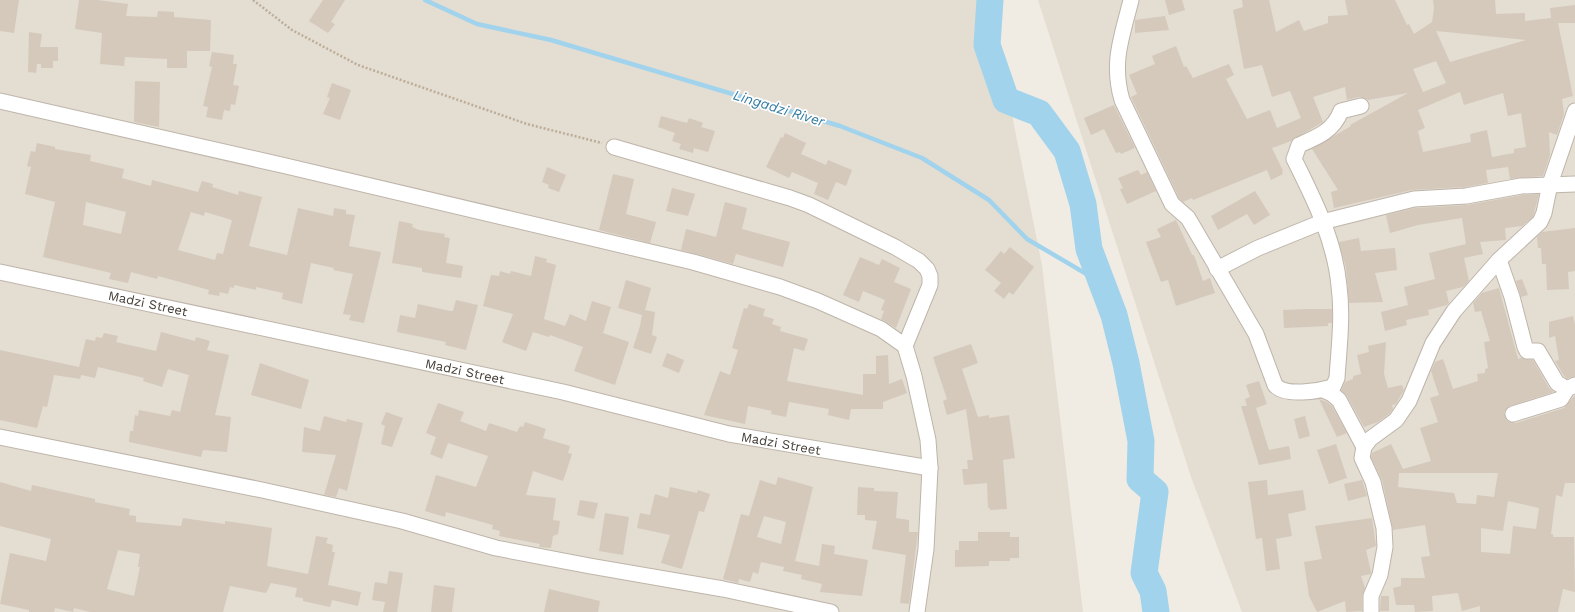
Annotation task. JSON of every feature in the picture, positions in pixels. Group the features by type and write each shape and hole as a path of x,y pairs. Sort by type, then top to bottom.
{"street":[{"path":"1131,0 1116,62 1117,82 1122,100 1172,204 1188,218 1256,334 1275,386 1279,390 1286,392 1323,390 1333,387 1337,378 1341,306 1335,261 1322,222 1294,159 1299,145 1322,136 1338,118 1341,111 1361,106"},
{"path":"0,101 309,171 693,262 780,287 818,301 881,329 905,346 914,376 926,432 930,468 926,550 917,612"},
{"path":"1370,612 1370,596 1380,575 1385,547 1384,528 1373,482 1362,458 1364,447 1370,439 1396,420 1414,391 1433,343 1447,321 1499,260 1540,222 1544,213 1550,184 1575,111"},
{"path":"614,147 790,198 895,247 919,261 927,269 930,276 930,285 905,346"},
{"path":"1217,269 1258,248 1322,222 1414,199 1466,196 1521,186 1575,184"},
{"path":"1499,260 1512,297 1527,351 1538,352 1557,383 1571,387 1561,399 1513,414"},
{"name":"Madzi Street","path":"0,272 563,392 729,434 930,468"},
{"path":"1323,390 1332,394 1339,400 1364,447"},
{"path":"0,437 286,495 402,521 496,548 723,589 831,612"}],"path":[{"path":"253,0 292,30 358,65 527,124 614,147"}],"shaded area":[{"path":"0,0 989,0 1042,265 1083,612 0,612"},
{"path":"1038,0 1575,0 1575,612 1242,612 1191,477"}],"building":[{"path":"0,0 19,0 14,33 0,31"},
{"path":"79,0 97,0 128,4 126,16 157,17 158,11 174,12 174,17 211,20 210,51 187,51 187,68 167,68 167,59 125,57 124,66 100,64 102,33 75,29"},
{"path":"323,0 345,0 331,22 335,24 328,33 309,21"},
{"path":"1165,0 1182,0 1185,10 1169,15"},
{"path":"1242,0 1269,0 1276,32 1299,20 1304,31 1328,23 1328,16 1348,15 1345,0 1395,0 1407,25 1409,24 1414,34 1432,22 1434,8 1433,0 1495,0 1496,14 1525,13 1525,21 1551,18 1550,8 1575,5 1575,23 1558,23 1573,96 1562,99 1564,114 1557,135 1549,132 1550,155 1543,176 1510,179 1508,167 1486,170 1488,183 1465,187 1412,190 1334,208 1331,192 1338,190 1312,149 1351,126 1350,125 1408,93 1368,100 1359,97 1347,100 1345,87 1313,97 1323,122 1291,141 1272,148 1283,174 1271,180 1267,170 1193,200 1192,198 1183,202 1179,198 1131,97 1137,94 1129,75 1155,64 1152,56 1176,46 1184,67 1186,66 1193,78 1229,64 1234,75 1226,79 1247,119 1270,110 1277,128 1301,118 1290,91 1272,97 1262,65 1244,69 1233,10 1243,7","holes":["1436,31 1526,40 1450,62","1436,61 1446,83 1423,92 1413,69","1460,92 1464,105 1503,93 1508,116 1521,113 1526,147 1514,149 1514,153 1492,157 1487,130 1470,134 1471,142 1423,152 1418,131 1425,128 1418,110"]},
{"path":"1165,16 1169,30 1135,33 1135,20"},
{"path":"29,32 42,34 40,47 58,47 58,61 53,61 53,68 41,68 41,64 37,64 36,73 28,72"},
{"path":"212,52 234,55 233,64 237,64 233,85 239,86 235,105 231,104 230,111 224,110 222,120 206,117 208,107 203,106 212,67 209,66"},
{"path":"135,81 160,82 159,127 134,122"},
{"path":"332,83 351,90 340,120 323,114 330,98 327,97"},
{"path":"1114,105 1135,148 1121,154 1120,152 1116,153 1104,129 1091,135 1084,118"},
{"path":"661,116 687,123 689,118 703,123 701,127 715,131 708,152 694,148 693,153 679,149 681,144 672,141 675,133 658,127"},
{"path":"785,133 806,143 801,154 826,165 828,160 852,170 846,186 836,182 828,200 814,194 818,183 792,172 789,178 766,167 781,137 783,138"},
{"path":"37,143 55,147 55,149 91,155 90,161 124,169 122,178 151,186 152,180 198,192 202,181 213,184 212,187 238,195 239,191 262,197 249,246 287,255 298,208 333,216 334,208 346,210 346,214 355,215 349,246 381,252 364,323 349,320 351,315 343,314 353,274 311,263 302,304 282,299 283,293 256,287 256,290 234,285 234,288 230,287 228,294 220,292 219,296 208,294 209,290 158,276 157,279 131,272 128,283 109,279 111,273 43,257 55,202 25,194 31,167 27,166 31,151 35,152","holes":["86,202 126,212 121,234 83,225","191,212 204,216 205,212 232,220 223,254 217,253 215,260 178,250"]},
{"path":"547,167 566,175 559,192 548,188 549,185 542,182"},
{"path":"1138,170 1141,175 1147,172 1156,191 1127,204 1120,189 1123,188 1118,178"},
{"path":"613,174 634,179 626,214 656,222 650,243 599,230"},
{"path":"672,188 695,194 688,216 666,211"},
{"path":"1255,191 1270,215 1254,225 1247,214 1218,230 1211,216"},
{"path":"1539,194 1533,217 1522,226 1505,228 1506,240 1480,242 1483,254 1464,258 1469,281 1463,287 1446,291 1449,303 1447,305 1428,310 1429,315 1406,320 1407,325 1385,331 1381,312 1408,305 1404,287 1435,279 1429,253 1466,244 1462,218 1418,225 1390,233 1386,215 1415,208 1467,205 1522,195"},
{"path":"725,202 747,208 742,229 790,242 783,267 736,254 733,264 681,250 686,229 716,237"},
{"path":"1176,220 1192,255 1194,255 1203,281 1210,278 1215,293 1176,306 1168,280 1161,282 1146,242 1161,237 1157,229"},
{"path":"399,221 413,224 412,227 419,230 445,234 444,237 450,238 446,263 463,266 461,278 422,272 422,268 392,263"},
{"path":"1575,228 1575,271 1568,272 1569,289 1547,290 1546,264 1542,264 1541,248 1538,248 1537,237 1542,232"},
{"path":"1359,238 1361,251 1395,248 1397,270 1375,273 1383,302 1349,303 1346,268 1339,242"},
{"path":"1010,247 1034,267 1013,295 1009,292 1004,299 994,291 1001,283 985,270 1001,251 1004,254"},
{"path":"535,256 547,259 546,262 556,265 544,319 565,326 570,314 586,321 592,301 611,307 603,333 629,342 615,385 574,371 583,347 550,335 549,337 533,332 526,351 502,342 513,314 483,306 491,275 499,276 500,271 510,274 511,271 531,276"},
{"path":"860,257 879,265 882,259 900,268 894,282 911,289 896,328 881,319 884,311 881,310 885,300 863,291 859,302 843,295"},
{"path":"1522,279 1528,295 1521,297 1516,281"},
{"path":"626,280 651,288 645,310 655,312 652,335 657,337 651,354 633,348 642,315 618,308"},
{"path":"1499,288 1518,359 1533,360 1549,388 1554,392 1510,406 1504,412 1507,420 1516,423 1564,408 1575,395 1575,483 1565,483 1562,497 1556,495 1551,534 1553,534 1553,537 1574,537 1575,592 1563,589 1558,612 1480,612 1480,606 1462,611 1458,593 1432,596 1433,611 1415,612 1414,605 1396,605 1393,588 1401,586 1401,578 1425,578 1421,557 1430,556 1425,525 1393,530 1382,480 1371,457 1372,453 1391,444 1403,469 1431,461 1420,428 1438,422 1430,398 1439,395 1431,371 1435,362 1443,359 1453,389 1478,381 1477,374 1485,373 1485,369 1488,368 1484,342 1490,341 1481,311 1475,312 1473,303 1482,293","holes":["1399,473 1498,473 1494,497 1477,495 1476,504 1457,503 1454,493 1398,487","1508,501 1539,508 1536,529 1513,526 1510,554 1481,552 1481,528 1503,531"]},
{"path":"456,300 478,305 466,350 445,345 446,342 397,332 400,315 415,318 418,304 453,311"},
{"path":"749,304 765,309 763,316 774,319 772,324 781,327 780,331 808,339 804,351 794,348 787,381 863,395 863,374 876,374 876,356 888,355 889,384 902,379 907,393 883,402 883,409 851,409 849,420 828,415 829,409 789,402 786,417 771,414 772,411 748,406 745,424 704,415 720,371 730,375 738,350 732,348 744,308 747,309"},
{"path":"1332,309 1332,323 1328,323 1328,326 1284,328 1283,310"},
{"path":"1573,316 1575,325 1575,376 1567,379 1555,361 1559,360 1555,336 1549,338 1549,322"},
{"path":"161,332 195,341 196,337 210,341 207,350 229,355 215,415 231,417 227,452 203,450 201,457 129,442 130,431 133,431 135,415 138,416 139,410 170,416 172,410 180,412 189,375 168,369 162,387 143,381 144,378 98,367 95,378 81,375 80,379 54,375 47,407 43,406 37,428 0,420 0,350 79,367 86,339 95,341 96,337 102,338 104,333 118,336 116,342 156,351"},
{"path":"1386,342 1384,374 1388,388 1402,385 1404,390 1396,404 1392,405 1393,409 1389,414 1378,422 1364,427 1347,396 1341,390 1345,382 1353,379 1353,376 1361,374 1357,355 1369,352 1368,346"},
{"path":"971,344 978,363 962,369 978,417 989,415 989,418 1009,415 1015,458 1003,460 1007,509 990,510 990,508 988,508 987,483 964,485 962,469 968,469 967,460 973,460 966,409 947,415 943,401 947,399 933,357"},
{"path":"667,353 684,360 679,373 662,366"},
{"path":"260,363 309,380 301,409 251,395"},
{"path":"1259,381 1267,404 1256,408 1269,450 1289,446 1291,459 1259,465 1241,406 1247,406 1245,399 1250,397 1246,385"},
{"path":"1319,399 1332,406 1347,433 1337,437"},
{"path":"438,403 464,412 460,421 486,431 489,423 517,432 520,426 523,427 525,422 546,429 543,438 570,446 568,453 572,454 563,481 533,471 526,495 556,498 553,520 560,521 558,534 553,536 551,548 539,547 540,544 499,536 500,531 492,529 493,525 446,512 445,517 425,511 436,475 476,487 488,456 448,443 442,459 430,454 436,437 426,433"},
{"path":"386,412 403,418 392,447 381,444 385,426 381,424"},
{"path":"324,416 346,422 347,419 363,423 347,491 339,488 336,497 324,495 336,455 302,452 304,427 320,431"},
{"path":"1305,416 1310,436 1299,439 1294,419"},
{"path":"1336,444 1347,478 1329,484 1317,450"},
{"path":"778,477 813,487 795,561 819,566 822,544 835,546 834,554 868,560 862,596 820,592 822,584 801,579 802,575 783,571 784,567 761,562 758,574 753,572 750,582 739,579 738,583 723,579 741,514 749,516 760,480 776,485","holes":["764,516 786,522 781,544 757,537"]},
{"path":"1267,480 1268,495 1303,490 1306,510 1288,514 1292,536 1276,539 1280,569 1266,571 1262,538 1256,539 1248,482"},
{"path":"1362,480 1367,496 1348,501 1344,484"},
{"path":"0,482 31,491 32,485 95,499 95,502 130,509 129,515 136,516 136,522 181,526 183,518 225,524 225,521 272,528 267,566 308,574 316,536 328,538 326,543 333,545 332,552 335,552 328,585 361,592 358,606 332,600 330,607 303,601 303,598 295,597 297,588 271,583 266,593 230,586 223,612 90,612 74,608 73,612 55,608 54,612 29,612 29,610 0,604 10,553 46,561 51,539 0,526","holes":["118,550 140,554 138,567 140,567 134,596 107,589"]},
{"path":"670,487 697,493 698,490 710,494 704,512 699,511 682,569 661,563 670,535 637,528 640,513 650,515 655,494 668,498"},
{"path":"858,487 874,488 874,491 898,492 896,518 909,520 909,532 918,532 909,604 900,603 906,555 872,549 877,521 865,520 865,515 857,515"},
{"path":"580,500 598,503 594,519 577,515"},
{"path":"605,513 629,517 623,555 599,551"},
{"path":"1372,518 1376,546 1366,550 1371,574 1361,576 1365,588 1362,596 1362,611 1346,612 1345,601 1317,612 1309,596 1304,562 1322,559 1315,526"},
{"path":"978,532 1010,532 1010,537 1019,537 1019,558 1010,558 1010,561 989,561 989,566 955,567 955,550 959,550 959,541 978,541"},
{"path":"389,571 403,573 397,612 383,612 385,602 372,600 375,582 387,584"},
{"path":"434,585 455,588 452,612 431,612"},
{"path":"549,589 600,601 598,612 544,612"},
{"path":"1381,596 1389,596 1389,611 1380,611"}],"waterway":[{"name":"Lingadzi River","path":"425,0 477,24 551,40 840,126 922,158 989,200 1027,239 1100,282"},
{"path":"990,0 987,45 1006,100 1039,113 1067,151 1083,204 1089,249 1114,315 1126,363 1141,441 1140,479 1155,492 1144,573 1153,591 1156,612"}]}
